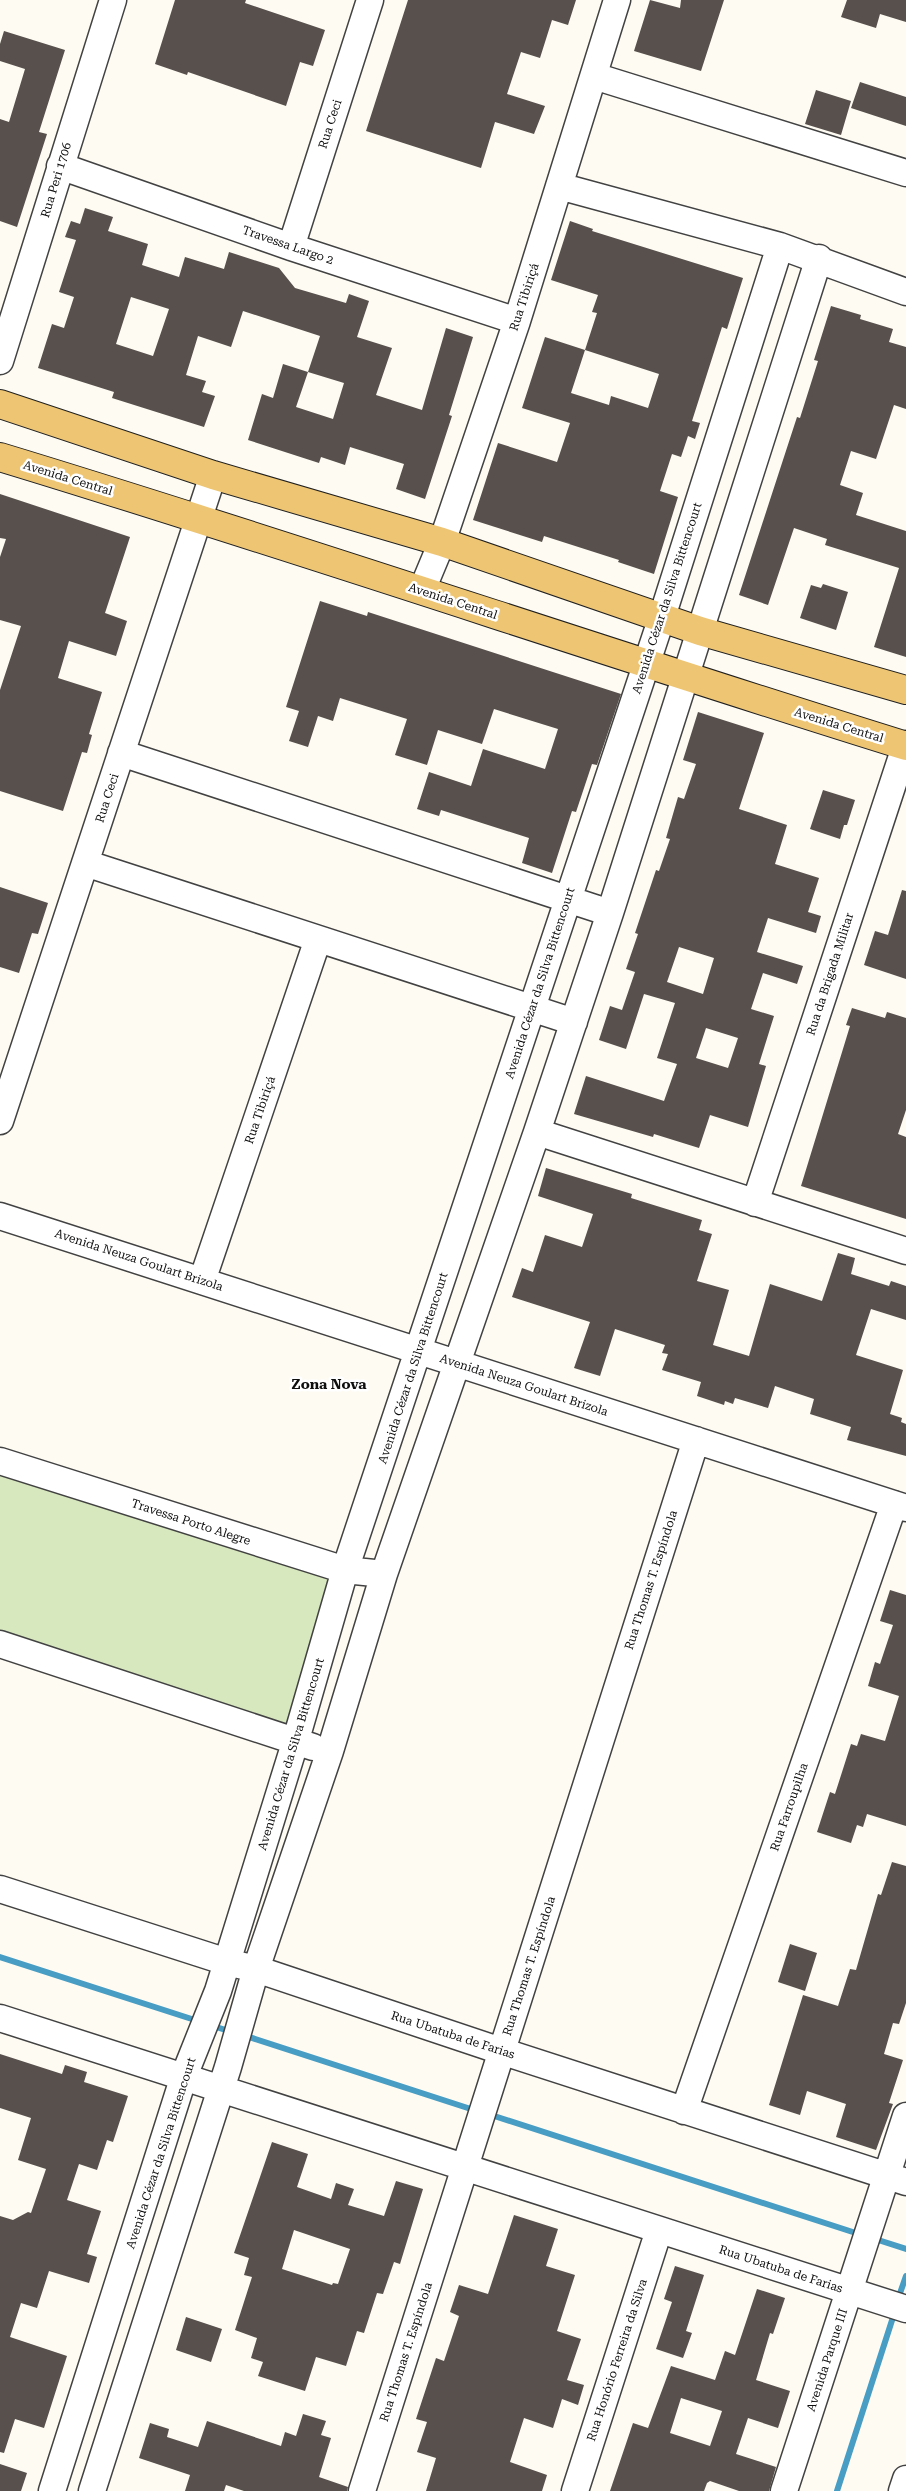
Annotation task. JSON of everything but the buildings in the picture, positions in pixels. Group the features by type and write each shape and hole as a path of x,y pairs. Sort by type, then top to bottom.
{"main road":[{"path":"0,404 214,474 442,542 700,631 906,690"},
{"name":"Avenida Central","path":"0,457 199,518 684,677 906,745"}],"street":[{"name":"Rua Peri 1706","path":"0,361 113,0"},
{"name":"Rua Ceci","path":"291,247 370,0"},
{"name":"Rua Tibiriçá","path":"422,590 442,542 517,321 617,0"},
{"path":"594,76 906,173"},
{"name":"Travessa Largo 2","path":"60,166 291,247 517,321"},
{"path":"559,186 780,246 819,258 906,292"},
{"name":"Avenida Cézar da Silva Bittencourt","path":"52,2491 184,2076 218,1991 295,1743 345,1570 662,617 780,246"},
{"path":"92,2491 253,1980 330,1751 384,1574 574,1022 819,258"},
{"name":"Rua Ceci","path":"0,1121 214,474"},
{"name":"Rua da Brigada Militar","path":"755,1203 906,745"},
{"path":"122,752 610,913"},
{"path":"85,863 574,1022"},
{"name":"Rua Tibiriçá","path":"202,1281 318,939"},
{"path":"537,1132 906,1252"},
{"name":"Avenida Neuza Goulart Brizola","path":"0,1216 900,1506"},
{"name":"Rua Thomas T. Espíndola","path":"362,2491 696,1440"},
{"name":"Travessa Porto Alegre","path":"0,1461 345,1570 384,1574"},
{"name":"Rua Farroupilha","path":"684,2111 900,1506"},
{"path":"0,1644 295,1743 330,1751"},
{"name":"Rua Ubatuba de Farias","path":"0,1889 226,1962 253,1980 498,2063 684,2111 896,2179"},
{"name":"Rua Ubatuba de Farias","path":"0,2018 184,2076 224,2077 465,2167 906,2309"},
{"name":"Avenida Parque III","path":"784,2491 876,2206 896,2179 906,2116"},
{"name":"Rua Honório Ferreira da Silva","path":"575,2491 659,2230"},
{"path":"902,2491 906,2479"}],"green space":[{"path":"0,1471 336,1580 289,1729 0,1633"}],"waterway":[{"path":"0,1957 201,2022"},
{"path":"210,2025 232,2032"},
{"path":"243,2035 477,2111"},
{"path":"488,2114 862,2235"},
{"path":"872,2238 906,2249"},
{"path":"898,2299 906,2276"},
{"path":"837,2491 895,2311"}],"district":[{"name":"Zona Nova","path":"329,1384"}]}
